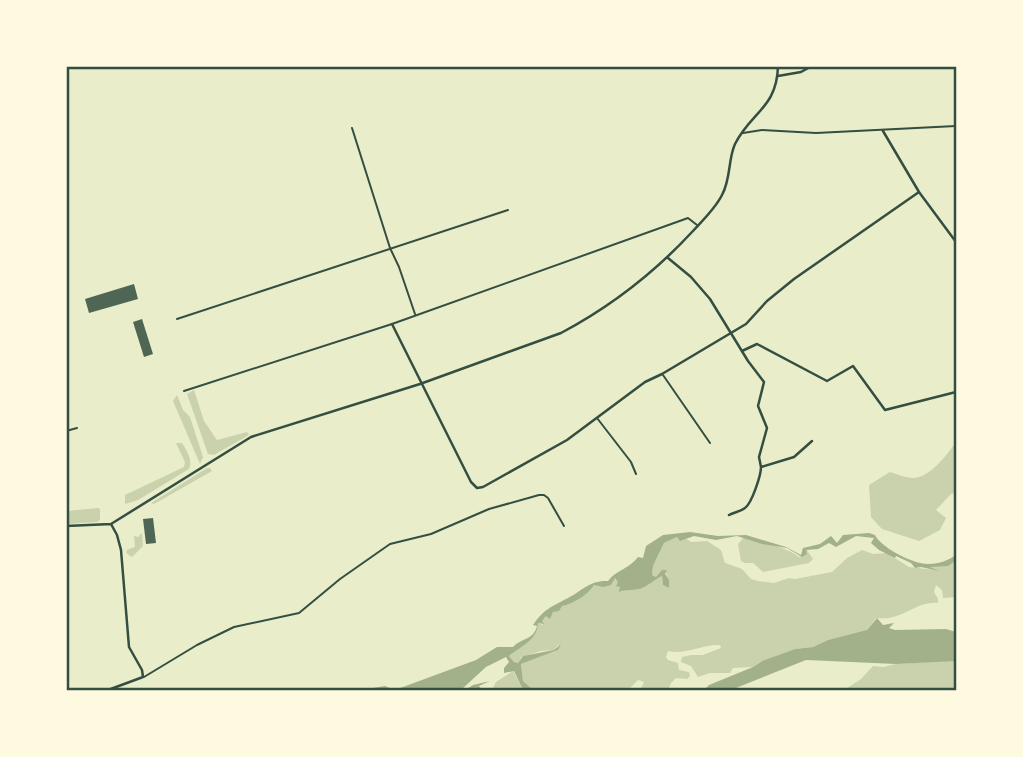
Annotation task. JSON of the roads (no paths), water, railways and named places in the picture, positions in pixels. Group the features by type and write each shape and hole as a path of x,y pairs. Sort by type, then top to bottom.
{"street":[{"path":"66,526 111,524 251,437 420,384 561,333 629,290 668,258 721,197 726,187 734,146 769,102 778,76 778,66"},
{"path":"778,76 801,72 812,66"},
{"path":"883,131 919,192 957,242"},
{"path":"392,324 420,384 471,482 477,488 567,440 645,382 746,324 767,301 794,279 919,192"},
{"path":"668,258 702,289 764,382 758,406 767,428 758,457 761,475 751,500 743,510 729,515"},
{"path":"742,351 757,344 827,381 853,366 886,410 957,392"},
{"path":"761,467 794,457 812,441"},
{"path":"108,691 143,677 129,647 121,550 111,524"}],"lane":[{"path":"742,133 762,130 816,134 957,126"},
{"path":"352,128 390,248 400,267 416,315"},
{"path":"177,319 508,210"},
{"path":"184,391 392,324 688,218 698,226"},
{"path":"662,374 710,443"},
{"path":"597,417 631,462 636,474"},
{"path":"66,431 77,428"},
{"path":"143,677 234,627 299,613 380,550 399,540 431,534 489,509 539,495 548,498 564,526"}]}
